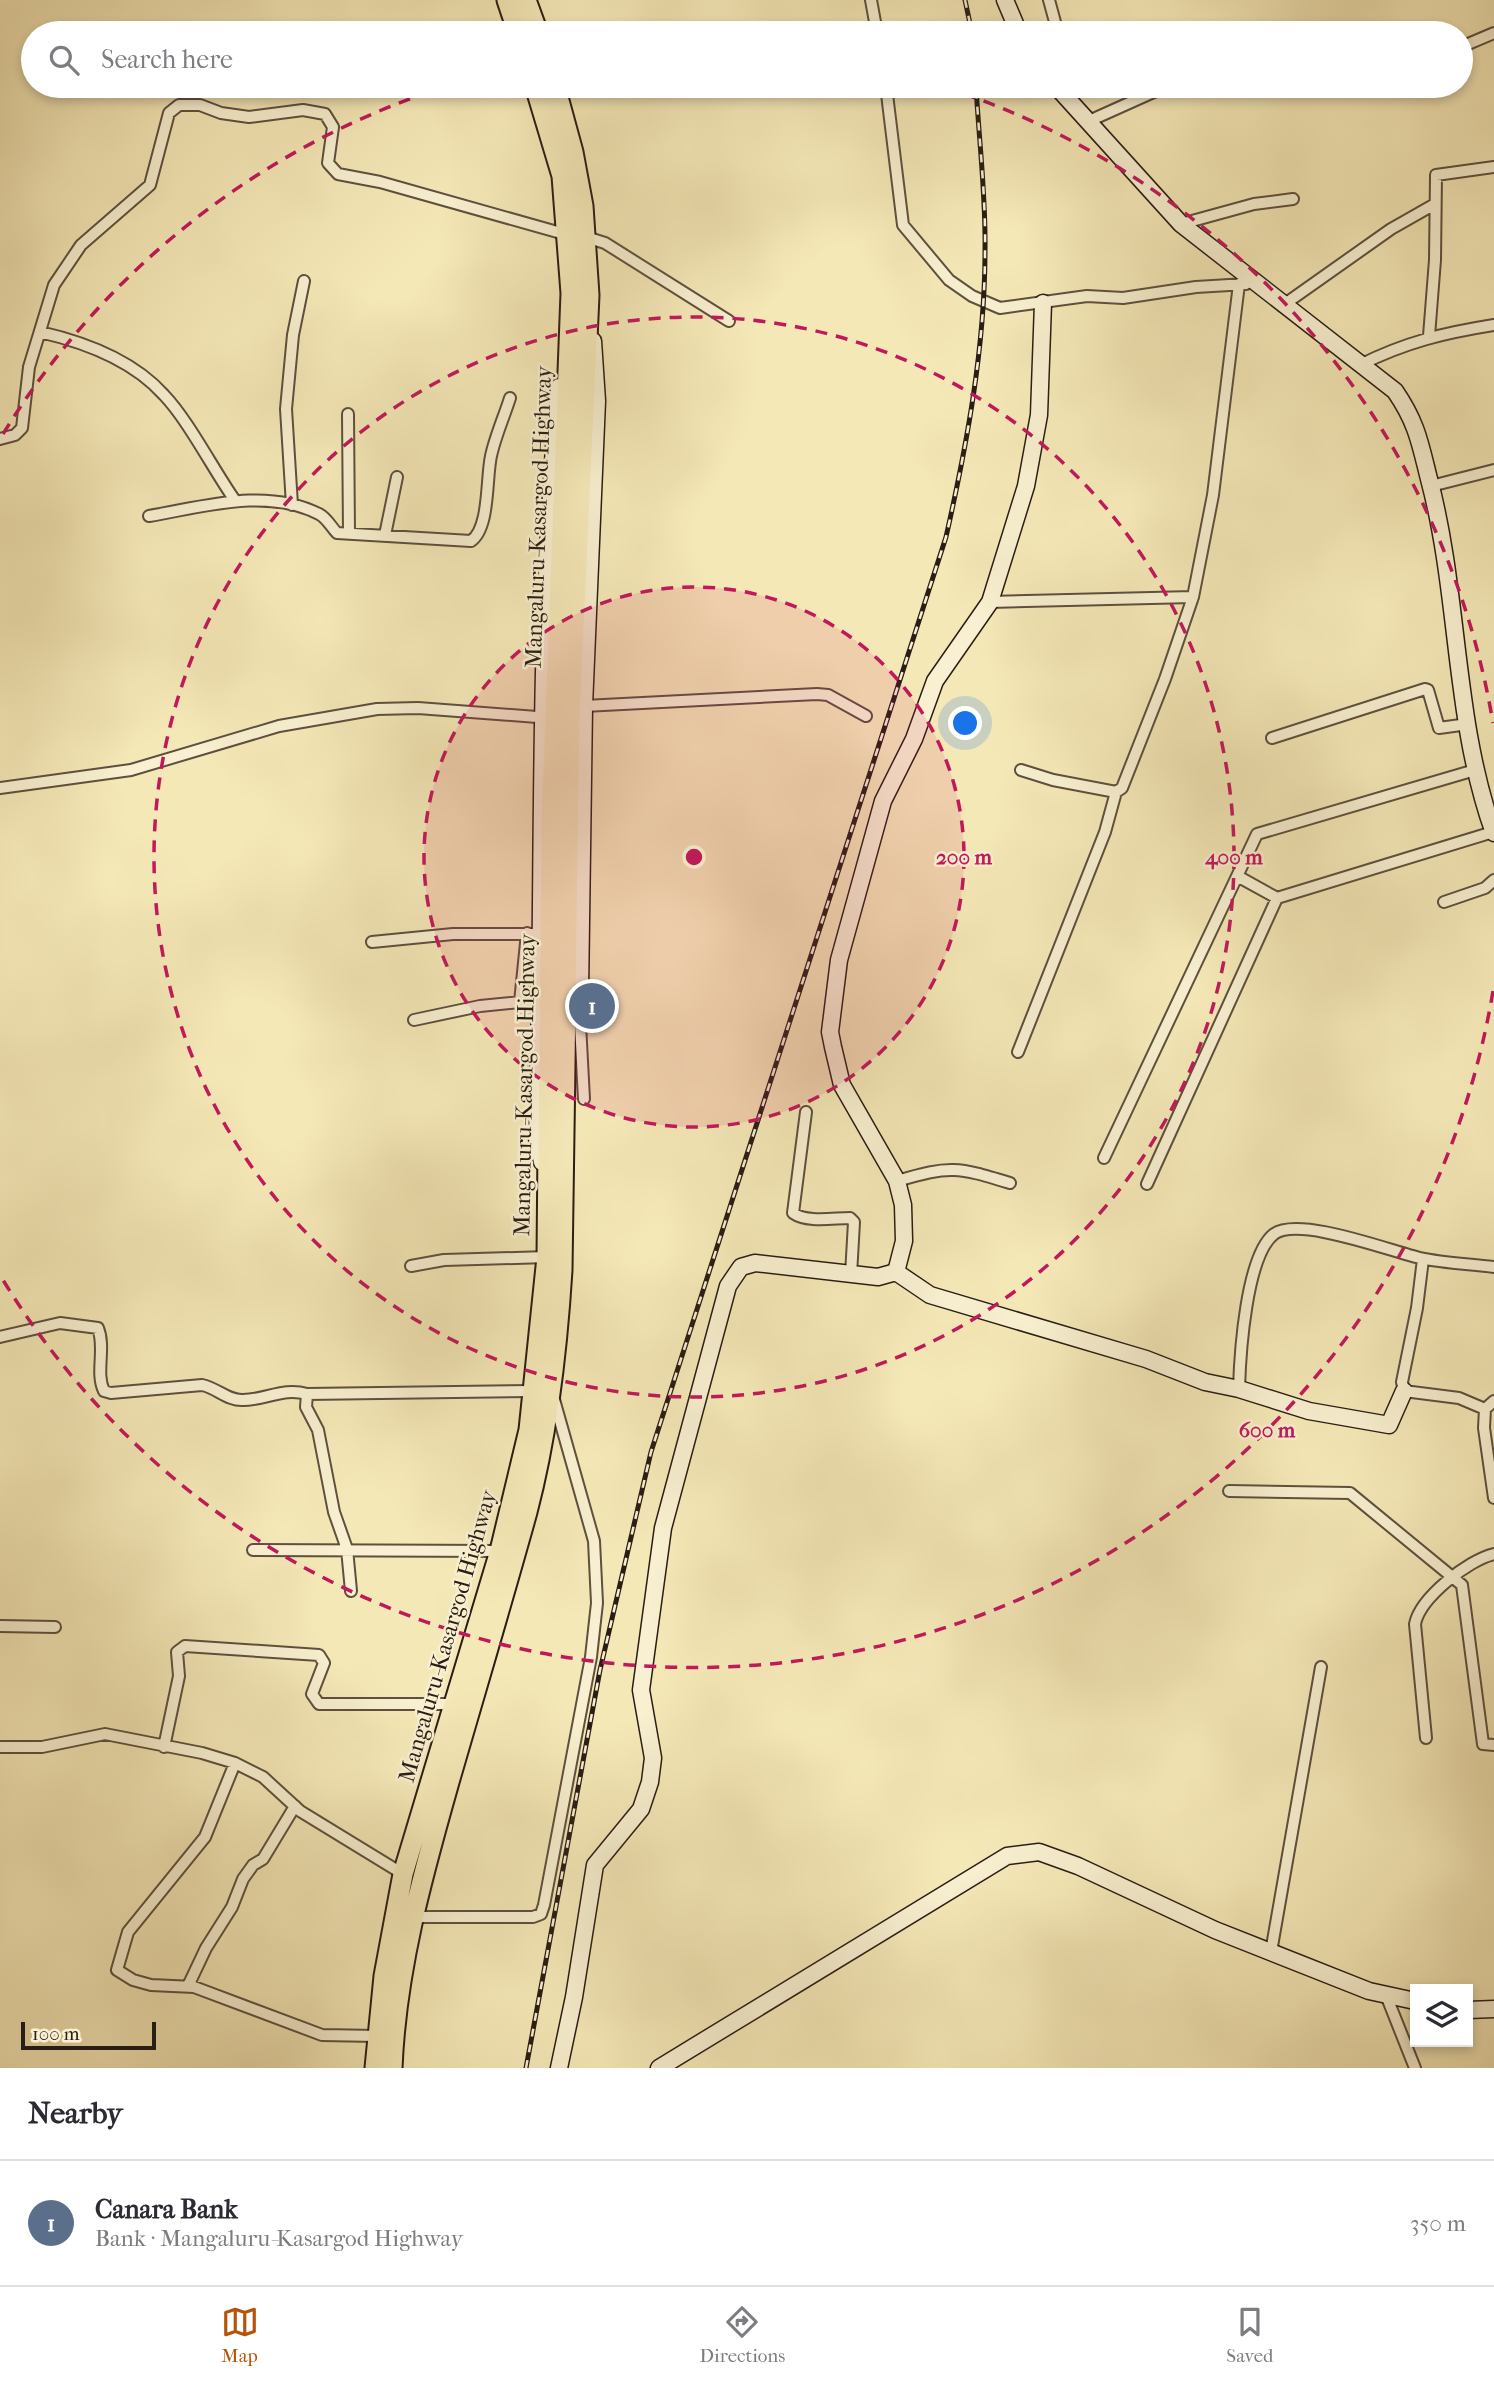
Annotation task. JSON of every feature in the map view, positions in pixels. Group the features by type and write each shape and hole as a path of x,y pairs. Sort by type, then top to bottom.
{"highway":[{"path":"507,0 514,21"},
{"path":"527,0 534,21"},
{"name":"Mangaluru-Kasargod Highway","path":"539,98 577,236"},
{"name":"Mangaluru-Kasargod Highway","path":"375,2068 384,1976 403,1874 500,1551 529,1430 543,1391 547,1188 580,321 573,152 558,98"},
{"name":"Mangaluru-Kasargod Highway","path":"392,2068 394,2017 412,1917 527,1510 562,1270 567,716"}],"street":[{"path":"871,0 875,21"},
{"path":"1004,0 1014,21"},
{"path":"1049,0 1055,21"},
{"path":"1473,42 1494,33"},
{"path":"887,98 903,225 949,280 972,296 1000,307 1087,296 1122,298 1239,284 1261,285"},
{"path":"1067,98 1181,224 1261,285 1282,306 1395,391 1413,416 1443,529 1475,770 1494,833 1277,898 1239,877"},
{"path":"1073,98 1075,107"},
{"path":"1089,121 1140,98"},
{"path":"0,439 15,435 22,428 29,366 54,285 81,245 150,185 169,113 179,105 200,105 221,113 249,117 303,110 325,114 333,127 328,163 338,174 380,182 605,243 729,321"},
{"path":"1429,336 1435,260 1436,175 1494,167"},
{"path":"1181,224 1254,204 1293,199"},
{"path":"1282,306 1391,229 1435,204"},
{"path":"292,505 286,409 293,335 304,281"},
{"path":"1018,1052 1105,832 1116,792 1122,788 1165,679 1193,597 1213,495 1239,284"},
{"path":"896,1272 904,1241 904,1205 897,1181 842,1085 830,1032 839,960 883,801 914,739 935,681 990,603 1026,486 1037,427 1043,303"},
{"path":"580,321 563,344 557,410 583,1099"},
{"path":"1360,365 1398,346 1429,336 1494,325"},
{"path":"40,332 83,341 133,369 164,395 234,499"},
{"path":"149,516 234,499 292,505 320,514 337,533 471,541 477,537 484,510 491,456 510,398"},
{"path":"348,414 349,533"},
{"path":"1431,486 1494,470"},
{"path":"384,535 397,477"},
{"path":"990,603 1193,597"},
{"path":"1272,738 1425,689 1439,728 1468,724"},
{"path":"0,788 131,771 279,726 377,709 418,708 467,714 567,716 817,694 828,695 866,716"},
{"path":"414,1020 480,1006 520,1002 534,934 567,716"},
{"path":"1021,769 1053,780 1116,792"},
{"path":"1104,1158 1257,834 1475,770"},
{"path":"1444,902 1485,888 1494,880"},
{"path":"1147,1184 1277,898"},
{"path":"372,942 453,934 534,934"},
{"path":"534,934 537,1138 547,1188"},
{"path":"566,1026 579,1006"},
{"path":"806,1112 793,1213 798,1217 850,1218 854,1222 851,1275"},
{"path":"897,1181 936,1170 956,1168 1010,1184"},
{"path":"1239,1389 1242,1326 1262,1248 1271,1236 1282,1229 1309,1230 1378,1244 1423,1259 1494,1268"},
{"path":"411,1266 444,1260 547,1257"},
{"path":"559,2068 574,1997 594,1865 641,1809 650,1782 653,1758 641,1690 663,1528 728,1286 741,1267 755,1263 775,1263 878,1277 896,1272 930,1295 1146,1359 1205,1382 1239,1389 1309,1411 1388,1424 1404,1391 1402,1382 1417,1308 1423,1259"},
{"path":"0,1337 60,1323 98,1328 101,1343 101,1384 104,1391 111,1393 202,1385 214,1387 233,1400 245,1401 275,1392 296,1391 307,1394 543,1391 594,1541 597,1603 592,1657 544,1905 541,1914 533,1917 412,1917"},
{"path":"1404,1391 1459,1398 1485,1409"},
{"path":"307,1394 306,1407 318,1430 334,1512 347,1549 351,1591"},
{"path":"1494,1401 1485,1409 1484,1428 1494,1498"},
{"path":"1229,1491 1350,1493 1375,1511 1442,1572 1462,1585 1483,1744 1494,1745"},
{"path":"253,1550 500,1551"},
{"path":"1426,1738 1416,1617 1418,1610 1478,1558 1494,1554"},
{"path":"0,1626 55,1627"},
{"path":"164,1747 179,1676 177,1652 185,1646 316,1654 324,1663 312,1694 319,1704 453,1704"},
{"path":"1271,1952 1321,1667"},
{"path":"0,1747 42,1747 105,1734 202,1753 235,1763 263,1777 295,1806 403,1874"},
{"path":"235,1763 205,1837 128,1932 117,1970 133,1980 151,1985 188,1986 322,2035 377,2036"},
{"path":"188,1986 206,1948 232,1907 248,1869 264,1859 295,1806"},
{"path":"659,2068 1007,1856 1039,1852 1078,1866 1215,1930 1368,1991 1410,2000"},
{"path":"1386,1995 1415,2068"},
{"path":"1473,2010 1494,2009"}],"railway":[{"path":"965,0 969,21"},
{"path":"526,2068 600,1670 651,1452 946,537 968,431 982,323 985,230 977,98"}],"place":[{"name":"Canara Bank","path":"592,1006"}]}
